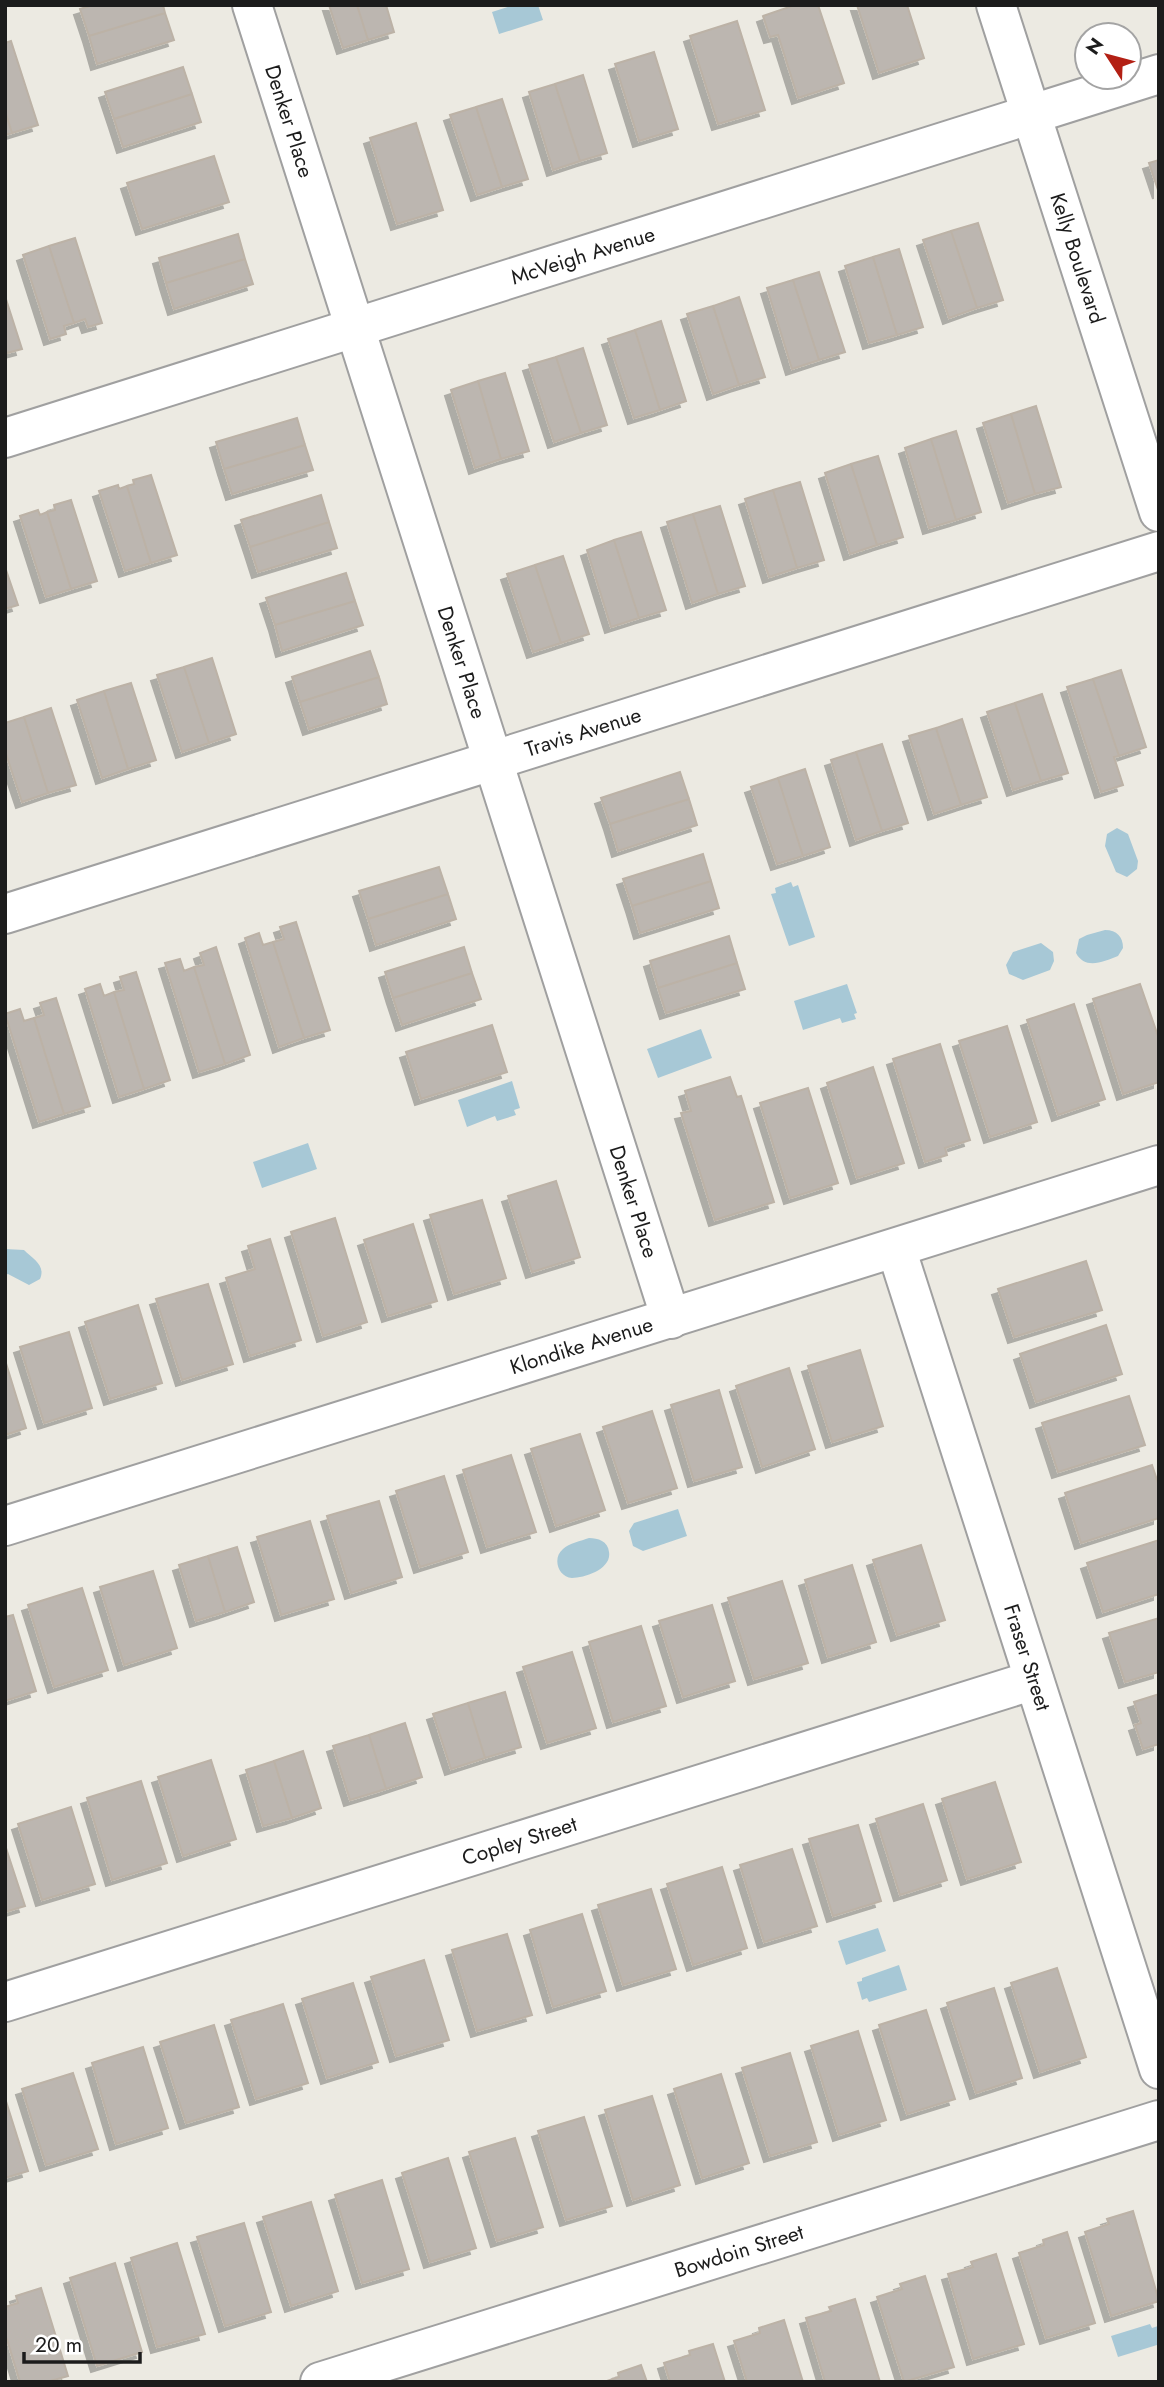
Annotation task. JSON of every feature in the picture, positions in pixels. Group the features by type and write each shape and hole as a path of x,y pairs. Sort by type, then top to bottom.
{"street":[{"name":"Denker Place","path":"252,5 671,1318"},
{"name":"Kelly Boulevard","path":"996,5 1159,512"},
{"name":"McVeigh Avenue","path":"5,438 1159,74"},
{"name":"Travis Avenue","path":"5,914 1159,551"},
{"name":"Klondike Avenue","path":"5,1527 1159,1165"},
{"name":"Fraser Street","path":"896,1248 1159,2069"},
{"name":"Copley Street","path":"5,2002 1034,1680"},
{"name":"Bowdoin Street","path":"320,2382 1159,2120"}],"water":[{"path":"514,5 538,5 543,20 499,34 492,12"},
{"path":"1117,828 1128,834 1138,861 1137,869 1127,877 1116,872 1105,846 1107,834"},
{"path":"791,882 793,887 798,885 815,937 789,946 771,894 776,893 775,888"},
{"path":"1105,930 1113,931 1122,941 1123,948 1118,956 1095,963 1080,958 1076,953 1079,939"},
{"path":"1041,943 1053,952 1054,961 1050,970 1023,980 1009,974 1006,965 1013,952"},
{"path":"847,984 857,1013 854,1014 856,1019 842,1023 840,1018 803,1030 794,1001"},
{"path":"701,1029 712,1058 658,1078 647,1049"},
{"path":"512,1081 520,1108 514,1110 516,1115 497,1121 495,1116 467,1127 458,1100"},
{"path":"308,1143 317,1169 262,1188 253,1162"},
{"path":"5,1249 24,1250 35,1259 41,1270 40,1279 29,1285 5,1275"},
{"path":"678,1509 687,1536 643,1551 633,1546 629,1531 634,1523"},
{"path":"589,1538 607,1545 609,1558 602,1568 596,1571 584,1576 567,1577 558,1566 560,1553 568,1545"},
{"path":"878,1928 886,1951 846,1965 838,1941"},
{"path":"899,1965 907,1990 869,2002 867,1998 862,2000 857,1982"},
{"path":"1150,2324 1152,2328 1158,2326 1157,2345 1118,2357 1111,2336"}],"building":[{"path":"93,5 163,5 165,13 89,36 80,9"},
{"path":"329,5 357,5 368,40 343,48"},
{"path":"357,5 386,5 394,32 368,40"},
{"path":"795,5 818,5 844,83 798,98 778,35 770,37 763,16"},
{"path":"857,5 907,5 924,58 879,73"},
{"path":"165,13 174,40 97,64 89,36"},
{"path":"737,21 765,110 718,124 690,36"},
{"path":"11,41 38,125 12,133 5,111 5,43"},
{"path":"654,52 678,129 639,141 615,64"},
{"path":"183,67 192,94 114,119 105,92"},
{"path":"583,75 607,153 580,161 555,84"},
{"path":"555,84 580,161 553,170 529,92"},
{"path":"192,94 201,122 123,147 114,119"},
{"path":"502,99 528,179 502,187 476,107"},
{"path":"476,107 502,187 477,195 450,115"},
{"path":"5,111 12,133 5,135"},
{"path":"416,123 443,210 397,224 370,138"},
{"path":"214,156 229,202 142,229 127,183"},
{"path":"1159,160 1159,193 1149,163"},
{"path":"978,223 1003,300 977,308 951,231"},
{"path":"951,231 977,308 949,318 923,240"},
{"path":"238,234 245,259 166,283 159,258"},
{"path":"75,238 102,323 88,327 85,319 74,323 49,246"},
{"path":"49,246 74,323 64,326 66,334 50,339 23,255"},
{"path":"899,249 923,327 897,335 873,257"},
{"path":"873,257 897,335 869,343 845,266"},
{"path":"245,259 253,284 174,309 166,283"},
{"path":"819,272 845,352 819,360 793,280"},
{"path":"793,280 819,360 792,369 767,288"},
{"path":"5,296 22,349 7,353 5,348"},
{"path":"739,297 765,377 739,385 713,306"},
{"path":"713,306 739,385 713,394 687,314"},
{"path":"661,321 686,401 660,410 635,330"},
{"path":"635,330 660,410 634,418 608,339"},
{"path":"583,348 607,425 581,433 556,357"},
{"path":"556,357 581,433 554,442 529,365"},
{"path":"505,373 529,451 501,459 478,381"},
{"path":"478,381 501,459 475,468 451,390"},
{"path":"1036,406 1061,487 1035,494 1011,414"},
{"path":"1011,414 1035,494 1008,503 983,423"},
{"path":"297,418 305,445 224,469 216,442"},
{"path":"956,431 981,512 956,520 931,439"},
{"path":"931,439 956,520 929,528 905,448"},
{"path":"305,445 313,470 232,494 224,469"},
{"path":"878,456 903,537 877,545 851,464"},
{"path":"851,464 877,545 850,554 825,473"},
{"path":"151,475 177,555 151,563 127,486 134,484 133,480"},
{"path":"800,482 824,560 797,568 773,490"},
{"path":"118,485 119,489 127,486 151,563 125,571 99,491"},
{"path":"773,490 797,568 769,577 745,499"},
{"path":"321,495 329,522 250,547 241,520"},
{"path":"71,500 97,581 71,589 47,512 55,510 54,505"},
{"path":"720,506 745,586 718,594 693,514"},
{"path":"38,510 40,515 47,512 71,589 46,597 20,516"},
{"path":"693,514 718,594 692,603 667,522"},
{"path":"329,522 337,548 258,572 250,547"},
{"path":"641,532 666,610 639,618 614,540"},
{"path":"614,540 639,618 611,627 587,550"},
{"path":"563,556 589,634 561,643 535,565"},
{"path":"535,565 561,643 533,652 507,574"},
{"path":"5,567 18,605 5,609"},
{"path":"346,573 355,601 275,625 266,598"},
{"path":"355,601 363,625 282,651 275,625"},
{"path":"370,651 379,677 300,702 292,677"},
{"path":"212,658 236,734 209,743 184,667"},
{"path":"184,667 209,743 182,752 157,675"},
{"path":"1121,670 1146,747 1119,756 1093,679"},
{"path":"379,677 387,704 309,729 300,702"},
{"path":"1093,679 1119,756 1114,757 1123,785 1101,792 1067,687"},
{"path":"131,683 156,760 128,769 104,691"},
{"path":"104,691 128,769 102,778 77,700"},
{"path":"1042,694 1068,773 1041,781 1015,703"},
{"path":"1015,703 1041,781 1013,790 987,712"},
{"path":"51,708 76,785 48,793 24,717"},
{"path":"24,717 48,793 22,802 5,751 5,723"},
{"path":"962,719 987,797 961,805 936,728"},
{"path":"936,728 961,805 934,814 909,736"},
{"path":"882,744 908,823 882,831 856,752"},
{"path":"856,752 882,831 856,840 831,760"},
{"path":"805,769 830,847 803,856 778,778"},
{"path":"680,772 689,799 610,824 601,798"},
{"path":"778,778 803,856 777,864 751,787"},
{"path":"689,799 697,825 618,851 610,824"},
{"path":"703,854 711,881 632,906 623,879"},
{"path":"439,867 448,894 368,919 359,891"},
{"path":"711,881 719,908 640,933 632,906"},
{"path":"448,894 456,919 376,945 368,919"},
{"path":"296,922 330,1030 304,1038 273,942 284,939 280,927"},
{"path":"259,933 263,945 273,942 304,1038 279,1047 245,938"},
{"path":"729,936 737,963 658,988 650,961"},
{"path":"216,947 250,1055 225,1064 194,967 204,965 200,953"},
{"path":"464,947 472,973 393,998 385,972"},
{"path":"180,959 184,971 194,967 225,1064 199,1072 165,963"},
{"path":"737,963 745,989 666,1013 658,988"},
{"path":"136,972 170,1080 144,1089 114,992 124,990 120,977"},
{"path":"472,973 481,999 402,1025 393,998"},
{"path":"100,984 104,996 114,992 144,1089 119,1097 85,989"},
{"path":"1140,984 1159,1039 1159,1082 1123,1094 1093,999"},
{"path":"56,998 90,1106 64,1114 34,1018 44,1015 40,1003"},
{"path":"1074,1004 1105,1099 1058,1115 1027,1020"},
{"path":"20,1009 24,1021 34,1018 64,1114 39,1122 5,1014"},
{"path":"492,1025 507,1072 421,1099 406,1052"},
{"path":"1007,1026 1037,1122 990,1137 959,1041"},
{"path":"940,1044 970,1140 945,1148 947,1155 925,1162 893,1059"},
{"path":"873,1067 904,1163 857,1178 827,1083"},
{"path":"730,1077 737,1097 741,1096 774,1202 715,1220 681,1113 691,1111 685,1091"},
{"path":"808,1088 838,1183 790,1198 760,1103"},
{"path":"556,1181 580,1257 532,1272 508,1196"},
{"path":"482,1200 506,1278 454,1294 430,1215"},
{"path":"335,1218 367,1322 323,1336 291,1232"},
{"path":"413,1224 437,1301 388,1316 364,1240"},
{"path":"270,1239 301,1340 250,1356 226,1278 255,1269 248,1246"},
{"path":"1086,1261 1102,1310 1014,1337 998,1289"},
{"path":"208,1284 233,1364 182,1380 156,1299"},
{"path":"138,1305 162,1383 110,1399 85,1322"},
{"path":"1106,1325 1122,1374 1036,1402 1020,1354"},
{"path":"69,1332 92,1408 44,1423 20,1347"},
{"path":"860,1350 883,1426 832,1442 808,1366"},
{"path":"5,1360 26,1428 5,1435"},
{"path":"789,1368 815,1449 762,1467 736,1386"},
{"path":"719,1390 742,1467 694,1481 671,1405"},
{"path":"1129,1396 1145,1445 1058,1472 1042,1423"},
{"path":"652,1411 677,1488 628,1503 603,1427"},
{"path":"580,1434 605,1510 556,1526 531,1449"},
{"path":"511,1455 536,1532 487,1547 463,1470"},
{"path":"1152,1465 1159,1486 1159,1518 1081,1543 1065,1493"},
{"path":"444,1476 468,1552 420,1567 396,1491"},
{"path":"379,1501 402,1577 351,1593 327,1516"},
{"path":"310,1521 334,1599 281,1615 257,1537"},
{"path":"1159,1540 1159,1594 1103,1612 1087,1563"},
{"path":"921,1545 945,1620 897,1635 873,1560"},
{"path":"237,1547 254,1602 225,1612 208,1556"},
{"path":"208,1556 225,1612 196,1621 179,1565"},
{"path":"852,1565 876,1642 828,1657 805,1580"},
{"path":"153,1571 177,1648 124,1665 100,1587"},
{"path":"782,1581 808,1663 754,1679 728,1598"},
{"path":"82,1588 108,1670 54,1687 28,1605"},
{"path":"712,1605 735,1681 683,1697 659,1621"},
{"path":"13,1615 36,1691 5,1701 5,1617"},
{"path":"1159,1618 1159,1672 1125,1682 1109,1633"},
{"path":"641,1626 666,1706 613,1722 589,1642"},
{"path":"572,1652 596,1728 547,1743 523,1667"},
{"path":"505,1692 521,1747 485,1758 468,1703"},
{"path":"1159,1694 1159,1744 1143,1749 1135,1725 1141,1723 1134,1702"},
{"path":"468,1703 485,1758 451,1769 433,1714"},
{"path":"405,1723 422,1777 386,1789 369,1735"},
{"path":"369,1735 386,1789 350,1800 333,1746"},
{"path":"303,1751 321,1808 292,1818 274,1761"},
{"path":"211,1760 236,1839 183,1856 158,1777"},
{"path":"274,1761 292,1818 263,1826 246,1770"},
{"path":"141,1781 167,1863 112,1880 87,1798"},
{"path":"995,1782 1021,1862 967,1879 942,1799"},
{"path":"923,1804 947,1880 900,1895 876,1819"},
{"path":"71,1807 95,1884 42,1900 18,1824"},
{"path":"858,1825 881,1901 833,1916 809,1839"},
{"path":"5,1845 25,1906 5,1912"},
{"path":"792,1849 817,1926 764,1942 740,1865"},
{"path":"722,1867 747,1948 693,1965 667,1884"},
{"path":"651,1889 676,1969 623,1985 598,1905"},
{"path":"582,1914 606,1991 553,2007 530,1930"},
{"path":"507,1934 532,2015 477,2031 452,1950"},
{"path":"424,1960 449,2040 396,2056 371,1977"},
{"path":"1057,1968 1086,2057 1040,2072 1011,1983"},
{"path":"353,1983 378,2062 327,2078 302,1999"},
{"path":"994,1988 1022,2078 976,2093 947,2003"},
{"path":"283,2004 308,2083 256,2099 231,2020"},
{"path":"926,2010 955,2099 907,2114 879,2025"},
{"path":"214,2025 239,2107 186,2123 160,2042"},
{"path":"858,2031 886,2120 839,2135 811,2046"},
{"path":"143,2047 168,2128 116,2144 92,2063"},
{"path":"790,2053 817,2142 770,2156 742,2068"},
{"path":"73,2073 98,2149 46,2165 22,2089"},
{"path":"721,2074 749,2163 702,2178 674,2089"},
{"path":"652,2096 680,2185 633,2200 605,2110"},
{"path":"5,2098 28,2171 5,2178"},
{"path":"584,2117 612,2206 566,2220 538,2131"},
{"path":"515,2138 543,2227 497,2241 469,2152"},
{"path":"448,2158 476,2248 430,2262 402,2173"},
{"path":"382,2180 409,2269 362,2283 335,2195"},
{"path":"311,2202 338,2291 291,2306 263,2217"},
{"path":"1133,2211 1159,2301 1111,2316 1085,2232 1109,2224 1107,2219"},
{"path":"244,2223 271,2312 225,2326 197,2237"},
{"path":"1067,2232 1095,2323 1046,2338 1019,2253 1044,2245 1043,2240"},
{"path":"177,2243 205,2334 157,2347 131,2258"},
{"path":"996,2254 1024,2344 973,2359 948,2274 973,2267 971,2262"},
{"path":"115,2263 142,2352 97,2366 70,2278"},
{"path":"925,2276 954,2367 904,2382 877,2297 902,2289 900,2284"},
{"path":"41,2288 68,2376 47,2382 20,2382 5,2333 5,2307 18,2303 16,2296"},
{"path":"855,2299 880,2382 825,2382 806,2318 831,2311 829,2307"},
{"path":"784,2320 803,2382 747,2382 734,2341 760,2333 759,2328"},
{"path":"713,2344 725,2382 670,2382 664,2363 690,2355 689,2351"},
{"path":"641,2365 647,2382 604,2382 619,2377 618,2373"}]}
